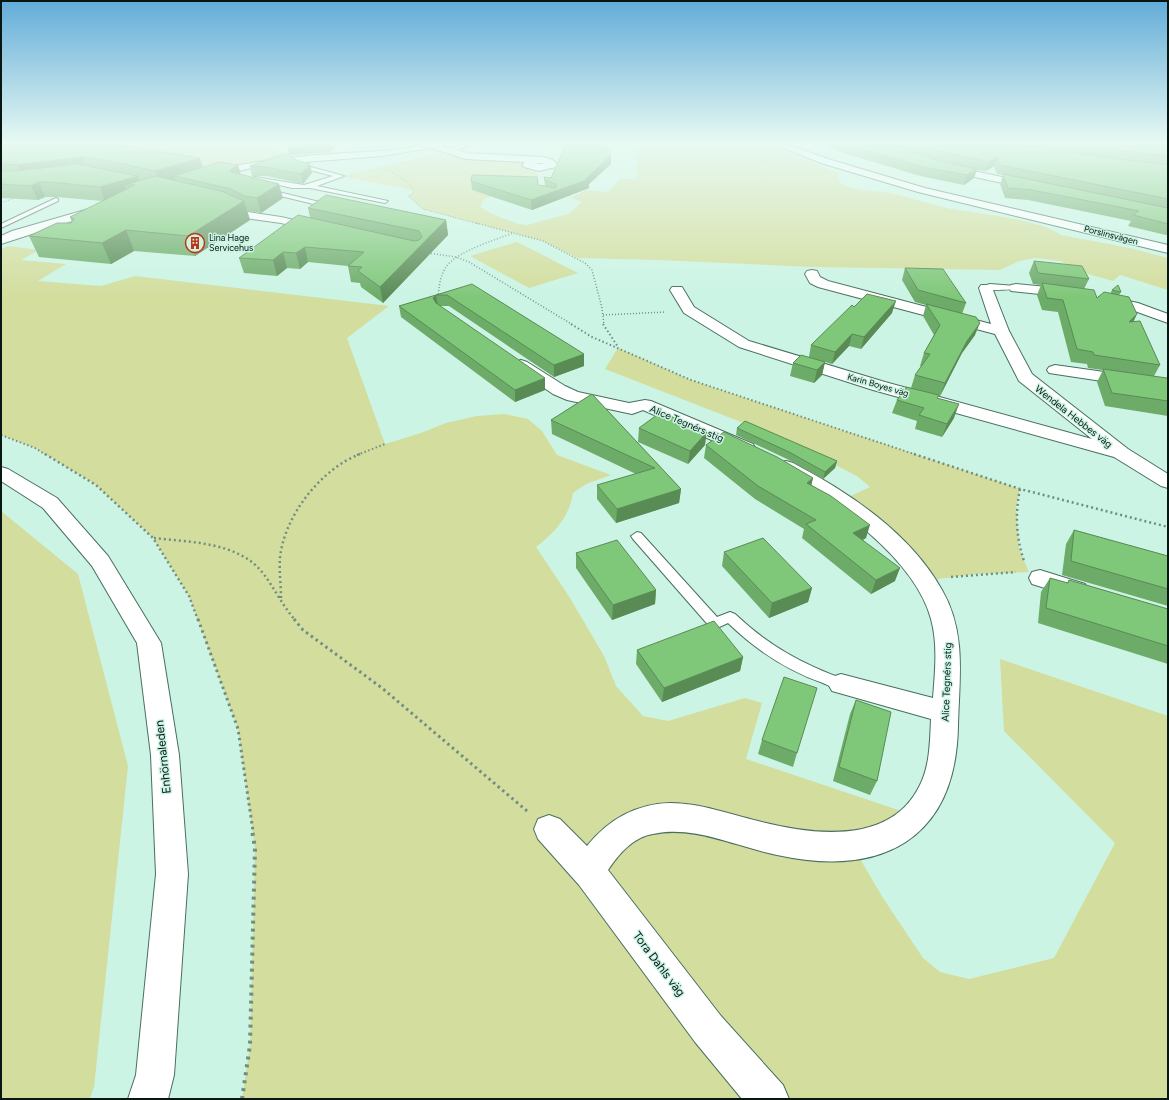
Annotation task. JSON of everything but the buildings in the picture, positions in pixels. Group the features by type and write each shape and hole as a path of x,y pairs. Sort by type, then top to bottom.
{"street":[{"name":"Porslinsvägen","path":"941,195 1168,249"},
{"path":"208,202 231,208 245,215 281,220 332,231"},
{"path":"1,240 16,234 107,207"},
{"path":"16,234 46,238"},
{"path":"812,274 815,280 822,284 1001,331"},
{"name":"Wendela Hebbes väg","path":"986,288 1001,331 1025,377 1121,453 1168,482"},
{"path":"1016,288 1084,296 1133,306 1168,320"},
{"name":"Karin Boyes väg","path":"676,290 689,310 744,344 879,386 1121,453"},
{"name":"Alice Tegnérs stig","path":"510,358 558,390 573,396 632,409 637,406 645,405 765,457 809,478 858,512 881,531 902,552 928,586 942,614 948,639 949,668 945,712 944,754 936,788 916,816 896,833 877,842 853,847 827,848 759,836 716,822 686,817 661,818 637,824 621,833 606,847 588,872"},
{"path":"1055,370 1168,386"},
{"name":"Enhörnaleden","path":"1,473 50,503 55,508 100,561 149,643 165,755 172,874 155,1075 148,1099"},
{"path":"1030,572 1100,597"},
{"path":"841,684 945,712"},
{"name":"Tora Dahls väg","path":"548,829 567,847 613,902 666,974 745,1074 769,1099"}],"lane":[{"path":"286,195 336,207"},
{"path":"311,201 325,195"},
{"path":"357,195 384,201"},
{"path":"1,226 56,200"},
{"path":"1,230 16,234"},
{"path":"986,288 990,286 1016,288"},
{"path":"637,536 715,624 730,617 751,637 782,660 841,684"}],"path":[{"path":"410,195 408,196 423,209 542,241 585,263 592,270 602,308 603,324 618,348"},
{"path":"438,299 442,274 448,264 456,258 513,233"},
{"path":"425,252 469,262 592,336 691,380 1020,490 1168,527"},
{"path":"602,315 689,310"},
{"path":"1,435 35,448 96,485 153,538 189,596 238,730 255,848 250,1046 242,1099"},
{"path":"281,598 280,558 290,520 324,475 349,458 385,444"},
{"path":"975,574 1030,572 1019,549 1016,507 1020,490"},
{"path":"153,538 210,545 241,555 261,571 304,630 382,688 548,829"}],"green space":[{"path":"494,195 484,199 480,207 494,215 518,224 527,225 568,214 582,202 571,198 576,195 900,195 946,208 1006,217 1037,224 1061,235 1130,248 1168,258 1168,290 1120,275 1113,281 1078,271 1060,261 1036,258 1019,261 1000,270 813,267 578,258 543,241 423,209 408,196"},
{"path":"517,242 578,273 529,288 470,256"},
{"path":"8,246 39,250 21,260 66,264 38,281 101,286 135,276 389,306 347,338 385,444 421,433 446,423 477,416 504,414 528,419 542,431 557,455 611,475 586,484 573,493 565,517 555,530 536,547 570,598 604,656 616,686 643,716 668,721 745,698 762,703 746,759 916,816 853,847 883,898 923,958 940,972 969,979 1054,958 1115,843 1004,731 1000,659 1168,716 1168,1099 242,1099 250,1045 255,848 238,729 189,596 153,538 96,485 35,448 1,435 1,249"},
{"path":"618,348 691,380 1020,489 1016,507 1019,549 1029,572 975,574 924,581 842,500 870,487 857,476 777,436 605,369"},
{"path":"1,511 78,574 128,766 94,1087 90,1099 1,1099"}],"place":[{"name":"Lina Hage Servicehus","path":"195,243"}]}
